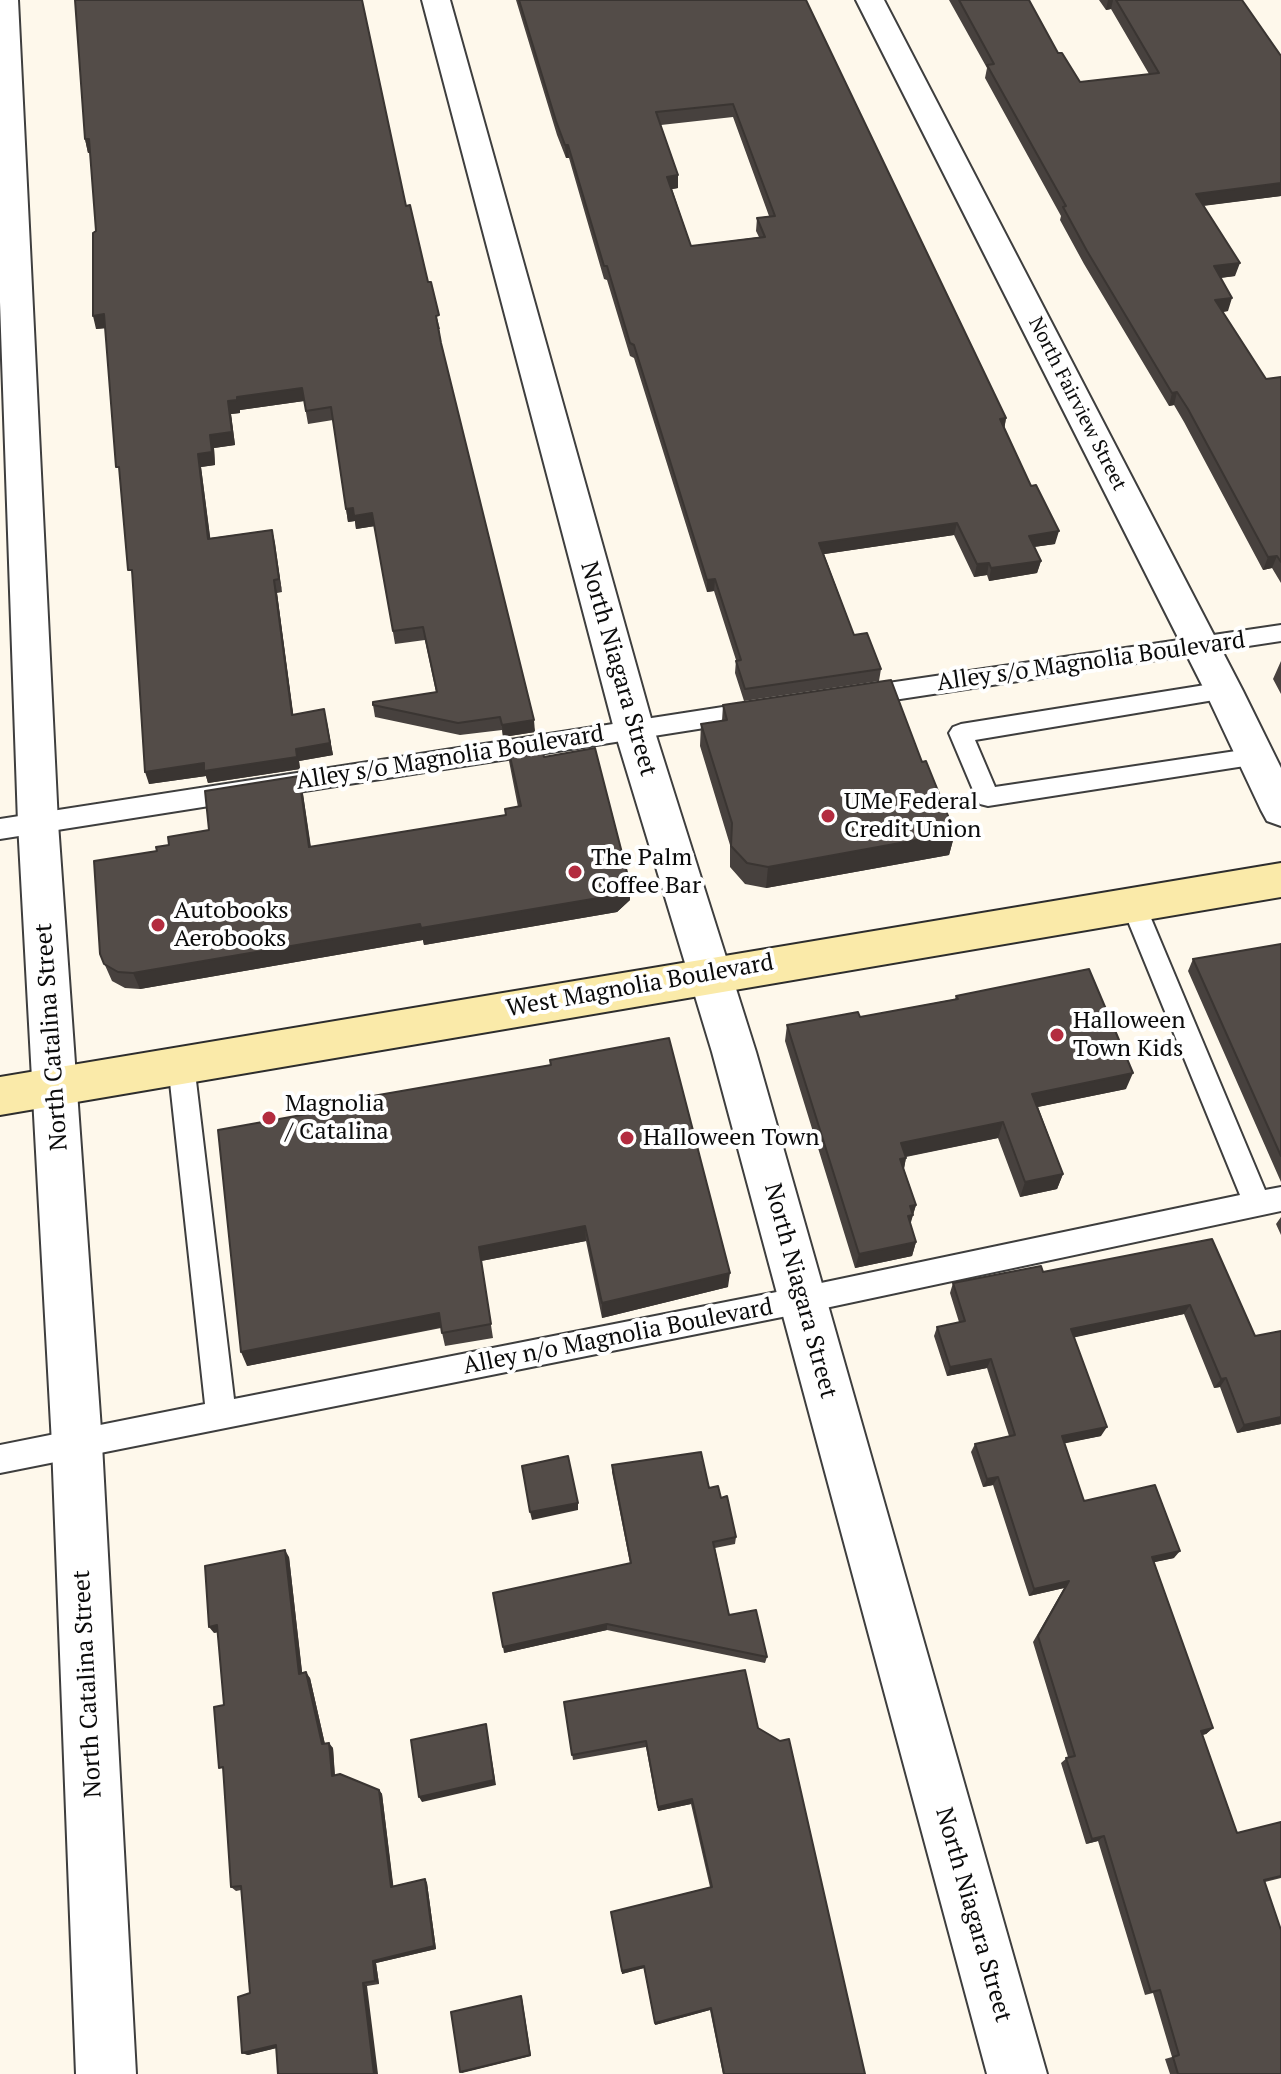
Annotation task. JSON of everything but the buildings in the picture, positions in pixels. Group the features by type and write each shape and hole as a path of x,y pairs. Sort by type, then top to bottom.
{"main road":[{"name":"West Magnolia Boulevard","path":"0,1096 709,974 1281,880"}],"street":[{"name":"North Catalina Street","path":"4,0 19,826 56,1086 77,1444 106,2074"},
{"name":"North Niagara Street","path":"436,0 634,729 734,1052 1017,2074"},
{"name":"North Fairview Street","path":"870,0 1224,691 1281,810"}],"lane":[{"name":"Alley s/o Magnolia Boulevard","path":"839,699 1281,633"},
{"path":"1224,691 961,733 988,797 1256,757"},
{"name":"Alley s/o Magnolia Boulevard","path":"19,826 776,708"},
{"path":"1133,904 1269,1201"},
{"path":"181,1064 221,1416"},
{"name":"Alley n/o Magnolia Boulevard","path":"0,1459 802,1300 1269,1201"}],"place":[{"name":"UMe Federal Credit Union","path":"828,816"},
{"name":"The Palm Coffee Bar","path":"575,872"},
{"name":"Autobooks Aerobooks","path":"158,925"},
{"name":"Halloween Town Kids","path":"1057,1035"},
{"name":"Magnolia / Catalina","path":"269,1118"},
{"name":"Halloween Town","path":"627,1138"}]}
